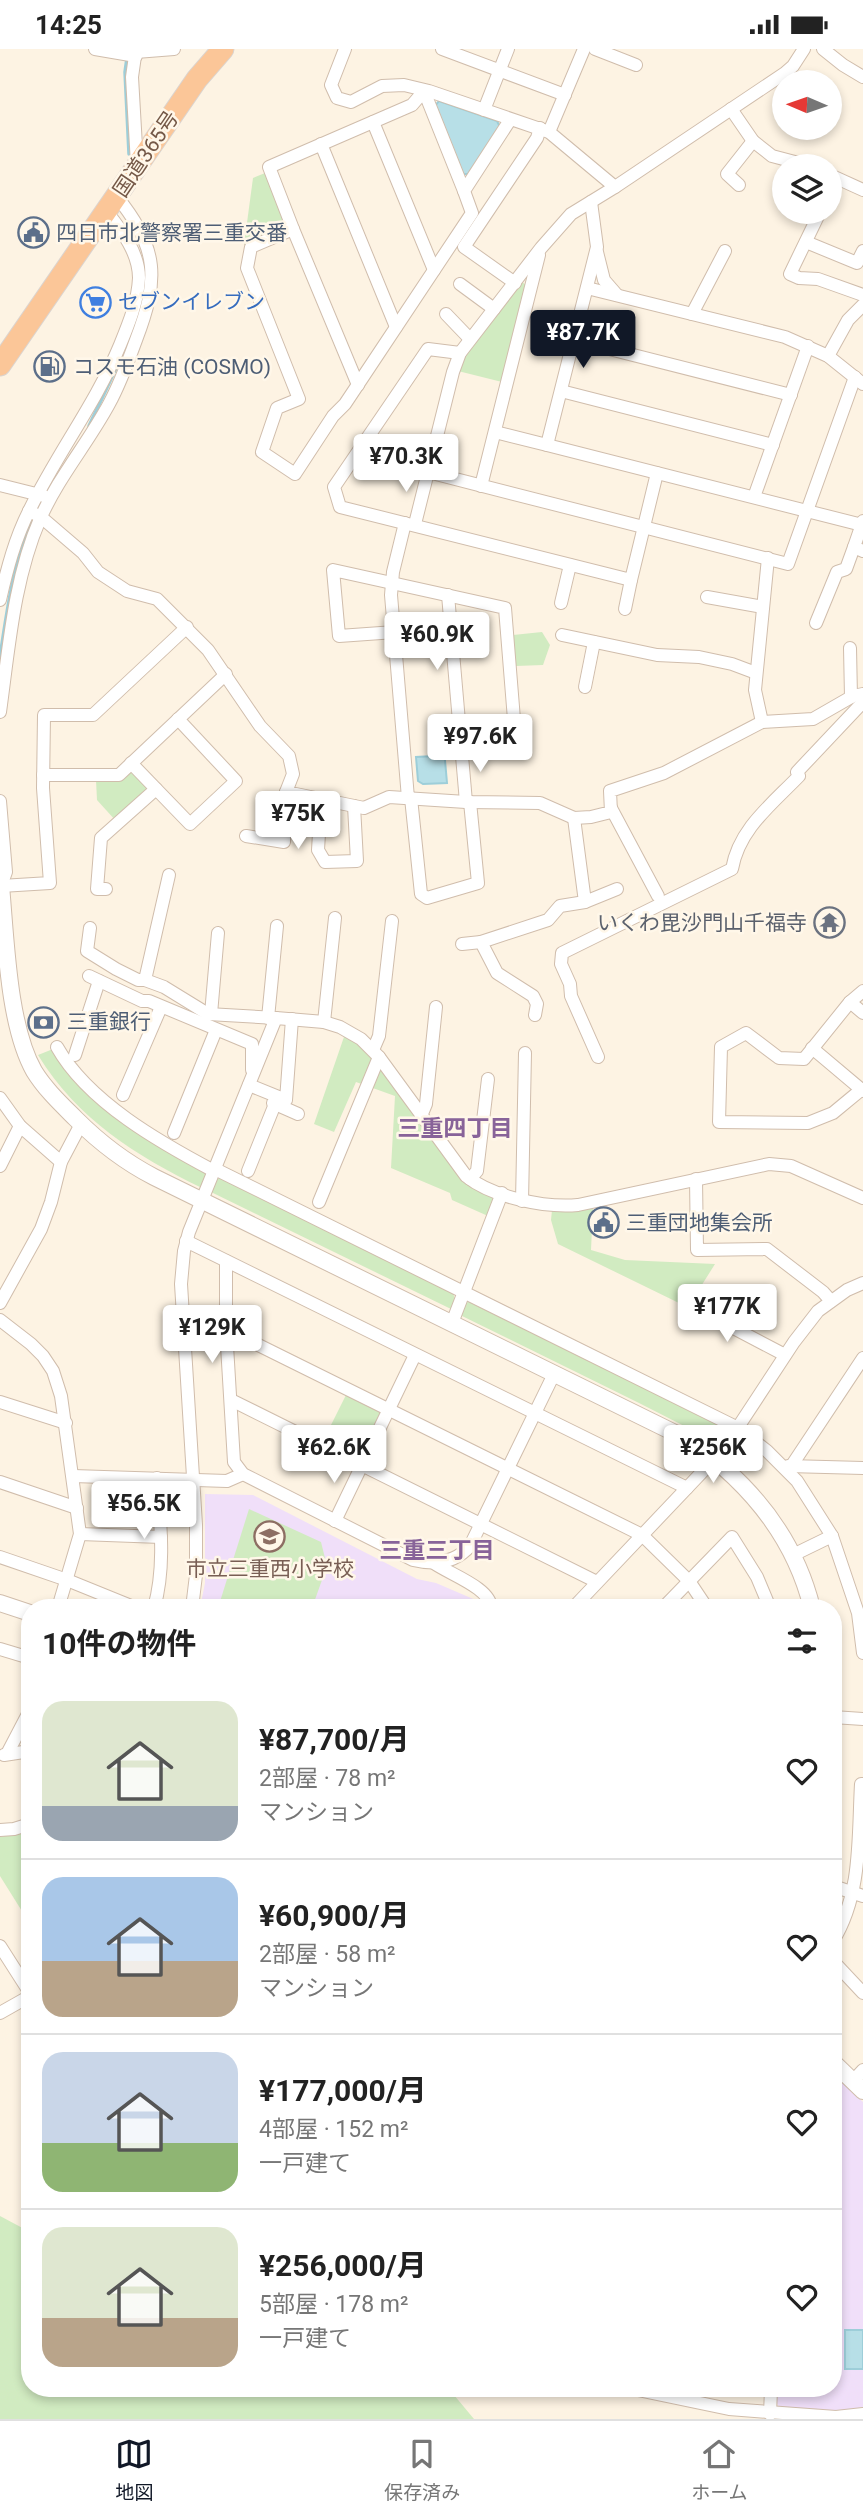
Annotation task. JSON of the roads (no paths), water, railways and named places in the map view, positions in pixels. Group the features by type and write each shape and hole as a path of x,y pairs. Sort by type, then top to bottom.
{"highway":[{"name":"国道365号","path":"0,365 197,79 223,49"}],"street":[{"path":"95,49 120,54 174,49"},
{"path":"345,49 331,85 337,98 344,102 351,102 390,84 429,91 545,130 615,187"},
{"path":"442,49 565,95"},
{"path":"484,110 508,49"},
{"path":"515,283 464,247 545,130 565,95 584,49"},
{"path":"595,49 636,65"},
{"path":"448,595 461,748 478,883 427,898 421,894 409,798 392,582 428,472 460,353 570,214 615,187 785,73 804,49"},
{"path":"823,49 863,77"},
{"path":"136,53 132,77 137,165"},
{"path":"358,385 269,167 412,104 424,91"},
{"path":"293,229 251,247 247,268 299,398 277,408 262,452 295,474 333,416 358,385 472,213 424,91"},
{"path":"731,109 752,141 772,156"},
{"path":"464,191 510,120"},
{"path":"373,122 434,270"},
{"path":"739,185 727,174 752,141"},
{"path":"321,144 396,327"},
{"path":"842,181 863,191"},
{"path":"591,202 602,275 618,295"},
{"path":"0,600 13,548 29,511 95,397 125,333 136,302 139,276 136,257 119,227 112,204"},
{"path":"0,712 15,607 26,561 41,517 109,404 140,330 153,286 147,245 126,208 112,204"},
{"path":"814,224 790,274 799,278 818,279 863,295"},
{"path":"806,242 857,263 863,251"},
{"path":"547,445 597,247"},
{"path":"481,486 541,248"},
{"path":"692,314 725,251"},
{"path":"460,283 494,309"},
{"path":"428,472 788,564 859,380 828,356 785,337 587,288"},
{"path":"828,356 848,320 863,305"},
{"path":"446,314 470,339"},
{"path":"574,340 791,395"},
{"path":"754,498 808,346"},
{"path":"460,353 428,349 334,487 340,507 631,580"},
{"path":"561,391 773,445"},
{"path":"95,397 109,404"},
{"path":"495,432 862,523 859,549 846,569 836,572 816,623"},
{"path":"625,609 657,473"},
{"path":"0,485 38,493 51,500"},
{"path":"29,511 41,517 83,553 98,572 127,591 156,599 187,627 226,674 260,726 289,755 293,774 286,792 284,842 246,836"},
{"path":"762,722 755,690 768,558"},
{"path":"561,603 570,565"},
{"path":"395,632 339,636 333,570 505,608 516,744 461,748"},
{"path":"707,597 763,607"},
{"path":"0,886 50,883 43,775 44,715 93,715 187,627"},
{"path":"562,635 657,655 699,657 732,664 756,673"},
{"path":"585,687 594,642"},
{"path":"598,1057 570,996 569,984 561,964 562,953 732,869 744,834 799,776 797,772 859,698 850,648"},
{"path":"43,775 119,775 226,674"},
{"path":"658,896 611,808 610,791 664,773 762,722 813,719 859,698"},
{"path":"131,763 190,824 236,781 178,719"},
{"path":"106,890 97,889 101,838 156,789"},
{"path":"286,792 363,809 389,797 540,803 574,818 611,812 611,808"},
{"path":"321,800 318,851 325,862 357,861 354,807"},
{"path":"0,801 6,872 0,886 5,976 28,1060 50,1092 81,1124 140,1169 687,1439 715,1458 759,1502 793,1555 809,1599"},
{"path":"574,818 584,902"},
{"path":"145,979 169,875"},
{"path":"462,944 481,942 548,920 559,906 584,902 617,889"},
{"path":"324,1022 335,918"},
{"path":"319,1202 376,1053 392,921"},
{"path":"193,1599 197,1548 195,1479 181,1284 186,1241 250,1085 272,1018 277,926"},
{"path":"90,928 87,951 116,969 164,987 211,1014 324,1022 353,1033 376,1053 470,1179 522,1201 550,1206 578,1205 760,1164 791,1166 863,1198"},
{"path":"211,1014 218,933"},
{"path":"481,942 497,973 533,996 537,1004 535,1015"},
{"path":"75,1055 94,979 252,1044 250,1085"},
{"path":"813,1048 862,1090 833,1113 808,1123 719,1122 721,1047 746,1033 779,1058 804,1059 850,1002 863,991"},
{"path":"850,1002 863,1013"},
{"path":"123,1095 161,1007"},
{"path":"421,1116 426,1104 436,1007"},
{"path":"250,1085 286,1100 292,1019"},
{"path":"174,1133 216,1030"},
{"path":"57,1047 82,1078 127,1119 156,1140 738,1429 788,1466 832,1536 857,1591 863,1653"},
{"path":"522,1201 525,1052"},
{"path":"470,1179 477,1171 488,1079"},
{"path":"250,1085 275,1104 298,1114"},
{"path":"0,1098 20,1126 61,1162"},
{"path":"248,1171 275,1104"},
{"path":"0,1303 36,1240 46,1216 61,1162 81,1124"},
{"path":"0,1166 20,1126"},
{"path":"696,1179 697,1250 767,1249 831,1301"},
{"path":"452,1323 502,1193"},
{"path":"186,1241 687,1488"},
{"path":"226,1261 226,1329 234,1462 243,1474 413,1560 448,1562 465,1552 482,1524 554,1374"},
{"path":"581,1599 715,1458 738,1429 785,1355 813,1317 831,1301 863,1283"},
{"path":"686,1303 785,1355"},
{"path":"0,1320 31,1344 48,1363 59,1388 80,1534 61,1599"},
{"path":"226,1329 642,1535 689,1581 701,1599"},
{"path":"335,1521 415,1355"},
{"path":"788,1466 863,1358"},
{"path":"231,1400 597,1581"},
{"path":"3,1407 65,1423"},
{"path":"788,1466 863,1468"},
{"path":"73,1476 227,1481 243,1474"},
{"path":"156,1599 161,1537 157,1478"},
{"path":"0,1482 77,1508"},
{"path":"80,1534 161,1537"},
{"path":"793,1555 832,1536"},
{"path":"672,1599 732,1537 757,1577 766,1599"},
{"path":"0,1557 114,1599"},
{"path":"434,1563 483,1591 489,1599"},
{"path":"0,1602 21,1610"},
{"path":"0,1649 21,1655"},
{"path":"842,1718 863,1719"},
{"path":"4,1755 21,1726"},
{"path":"842,1923 858,1894 863,1784"},
{"path":"0,1830 21,1826"},
{"path":"0,1946 21,1980"},
{"path":"842,1971 863,1993"},
{"path":"0,2013 21,2000"},
{"path":"842,2069 859,2081"},
{"path":"671,2397 770,2414 836,2417 863,2414"},
{"path":"770,2414 771,2397"}],"water":[{"path":"439,101 497,121 500,127 468,174 461,174 434,107"},
{"path":"444,749 447,783 423,784 418,781 416,757 435,756 435,750"},
{"path":"845,2330 863,2330 863,2369 845,2369"}],"waterway":[{"path":"127,58 125,72 129,154"},
{"path":"89,426 118,364"},
{"path":"0,657 18,559 41,504"}],"place":[{"name":"四日市北警察署三重交番","path":"33,233"},
{"name":"セブンイレブン","path":"95,302"},
{"name":"コスモ石油 (COSMO)","path":"50,367"},
{"name":"いくわ毘沙門山千福寺","path":"830,923"},
{"name":"三重銀行","path":"44,1022"},
{"name":"三重団地集会所","path":"603,1223"},
{"name":"市立三重西小学校","path":"270,1537"}],"district":[{"name":"三重四丁目","path":"455,1128"},
{"name":"三重三丁目","path":"437,1550"}]}
